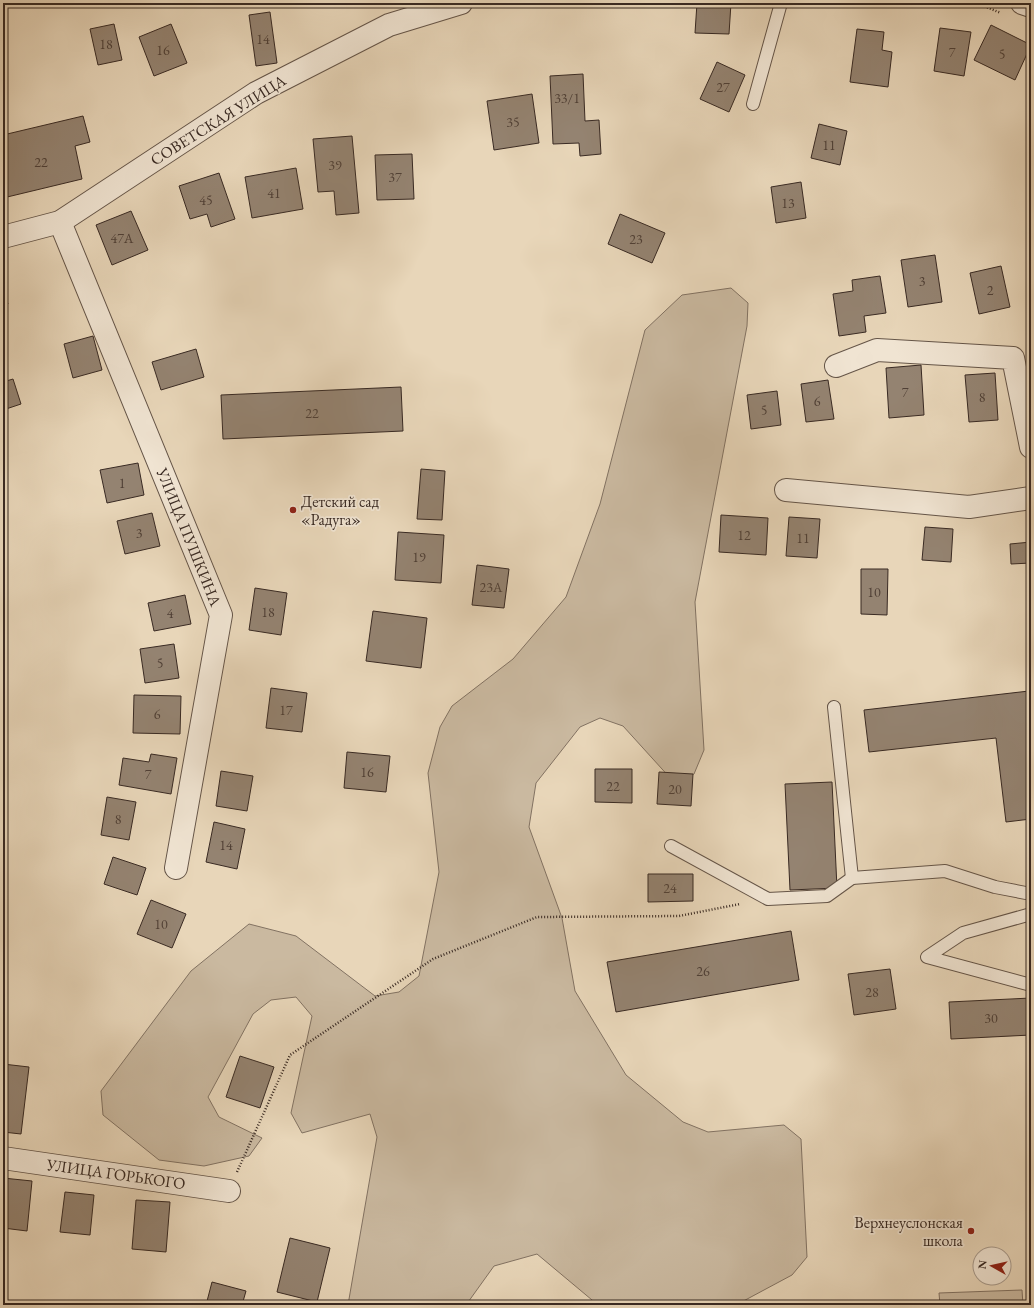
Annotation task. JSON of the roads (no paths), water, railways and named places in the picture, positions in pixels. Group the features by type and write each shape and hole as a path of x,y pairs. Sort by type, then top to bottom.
{"street":[{"name":"СОВЕТСКАЯ УЛИЦА","path":"3,237 60,222 256,93 389,25 461,3"},
{"path":"1022,3 1031,6"},
{"name":"УЛИЦА ПУШКИНА","path":"60,222 221,615 176,868"},
{"path":"836,366 877,350 1013,358 1031,447"},
{"path":"786,490 969,507 1031,498"},
{"name":"УЛИЦА ГОРЬКОГО","path":"3,1158 229,1191"}],"lane":[{"path":"753,104 781,3"},
{"path":"834,707 852,878"},
{"path":"671,846 768,899 827,896 852,878 945,871 995,887 1031,894"},
{"path":"1031,914 963,933 928,957 1031,985"}],"place":[{"name":"Детский сад «Радуга»","path":"293,510"},
{"name":"Верхнеуслонская школа","path":"971,1231"}]}
